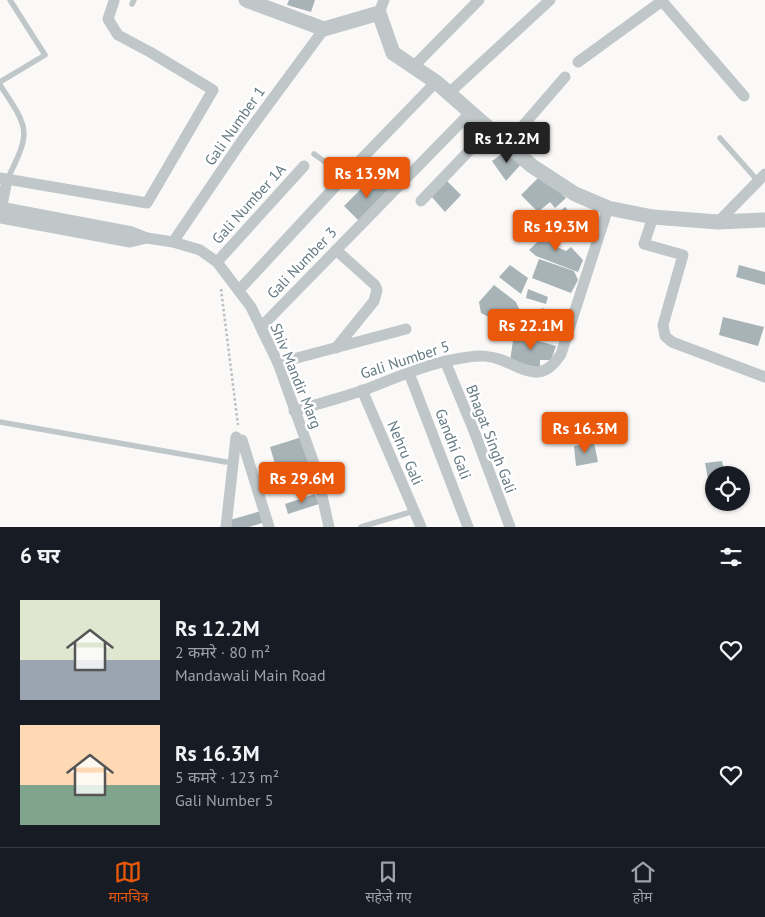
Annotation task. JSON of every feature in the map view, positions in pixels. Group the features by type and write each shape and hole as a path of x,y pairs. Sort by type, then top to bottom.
{"street":[{"path":"246,0 324,30 382,6 393,53 436,82 532,166 575,194 608,208 653,217 718,222 765,220"},
{"path":"414,66 479,0"},
{"path":"448,93 550,0"},
{"path":"0,212 4,179 147,204 213,90 150,52 118,36 108,19 114,1"},
{"path":"578,62 661,1 744,96"},
{"name":"Gali Number 1","path":"173,242 243,139 324,30"},
{"path":"507,144 565,77"},
{"path":"240,290 345,176 436,82"},
{"name":"Gali Number 3","path":"261,327 470,113"},
{"path":"421,201 490,128"},
{"name":"Gali Number 1A","path":"217,262 304,166"},
{"path":"718,222 761,177"},
{"name":"Gali Number 5","path":"294,411 409,373 471,356 497,358 530,372 543,372 554,365 561,354 608,208"},
{"name":"Shiv Mandir Marg","path":"0,212 132,232 147,238 173,242 200,250 217,262 251,306 278,363 316,469 327,526"},
{"path":"653,217 644,244 683,255 665,313 663,325 665,336 672,342 765,377"},
{"path":"336,250 375,285 377,290 374,301 336,348"},
{"path":"278,363 406,329"},
{"name":"Bhagat Singh Gali","path":"445,362 474,431 510,527"},
{"name":"Gandhi Gali","path":"409,373 468,527"},
{"name":"Nehru Gali","path":"362,390 421,527"},
{"path":"226,527 239,439"},
{"path":"239,439 269,527"}],"lane":[{"path":"4,179 21,151 25,136 18,112 0,83 45,55 10,0"},
{"path":"720,138 761,177"},
{"path":"314,154 345,176"},
{"path":"0,422 226,462"},
{"path":"361,527 414,511"}],"path":[{"path":"217,262 239,439"}],"building":[{"path":"289,0 315,0 311,12 287,5"},
{"path":"507,150 522,163 506,181 492,161"},
{"path":"541,175 566,198 555,208 550,202 538,212 521,195"},
{"path":"374,176 390,191 360,222 344,206"},
{"path":"446,180 461,195 445,212 431,196"},
{"path":"565,207 583,227 573,236 557,214"},
{"path":"551,229 563,240 557,247 566,251 571,247 583,260 578,272 536,256 529,250"},
{"path":"539,259 574,271 578,280 571,293 532,278"},
{"path":"510,265 528,278 521,294 499,277"},
{"path":"739,265 765,272 765,285 736,277"},
{"path":"494,285 516,302 521,313 513,329 481,313 479,302"},
{"path":"528,289 548,297 546,304 526,298"},
{"path":"542,308 566,315 563,325 538,318"},
{"path":"723,317 764,327 758,346 719,335"},
{"path":"521,320 561,328 556,341 516,331"},
{"path":"514,334 556,346 551,360 540,360 540,368 510,361"},
{"path":"302,437 316,478 289,486 283,465 276,467 270,447"},
{"path":"594,443 598,462 576,466 574,446"},
{"path":"722,461 723,466 706,466 705,463"},
{"path":"315,494 319,504 288,514 285,504"},
{"path":"261,511 265,522 249,527 229,527 230,520"}]}
